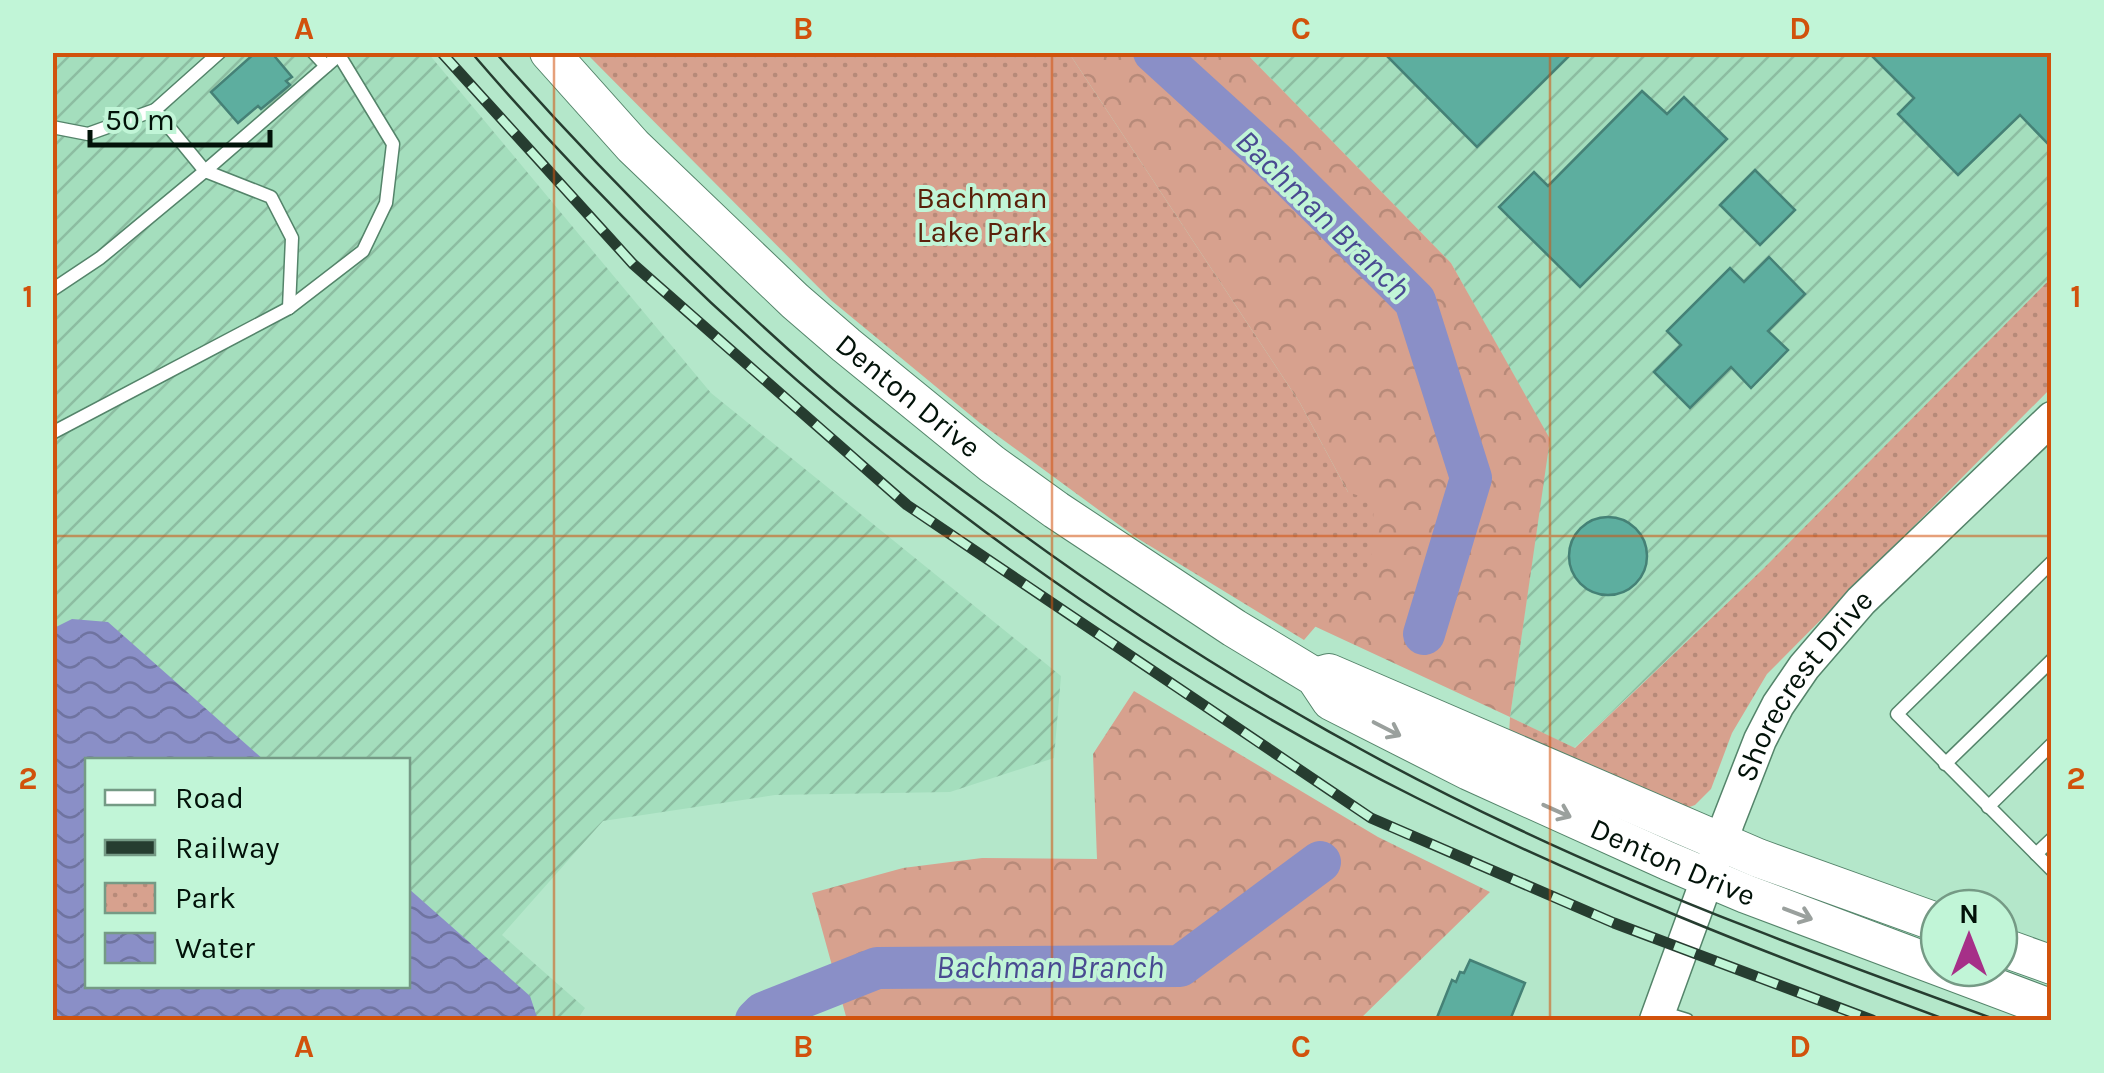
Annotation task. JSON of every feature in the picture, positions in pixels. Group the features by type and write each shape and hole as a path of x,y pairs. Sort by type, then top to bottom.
{"main road":[{"name":"Denton Drive","path":"549,52 658,170 846,345 992,464 1112,549 1315,677 1330,700 1476,754 2052,1010"},
{"name":"Denton Drive","path":"1714,860 1919,918"},
{"path":"2019,953 2052,965"}],"street":[{"name":"Shorecrest Drive","path":"1667,1018 1714,860 1760,740 1804,667 1861,601 2052,418"}],"lane":[{"path":"52,127 88,134 155,110 220,52"},
{"path":"313,52 326,66"},
{"path":"52,290 100,258 340,54 392,144 386,203 364,251 289,308 52,432"},
{"path":"155,110 205,171 271,198 292,238 289,308"},
{"path":"2052,562 1897,714 2052,870"},
{"path":"1946,764 2052,660"},
{"path":"1988,806 2052,744"},
{"path":"2036,854 2052,839"}],"shaded area":[{"path":"52,53 428,53 711,393 1061,676 1054,758 950,792 775,795 603,821 502,935 585,1008 577,1020 53,1020"},
{"path":"1246,53 2051,53 2051,278 1763,569 1574,748 1510,717 1549,439 1451,263"}],"green space":[{"name":"Bachman Lake Park","path":"586,53 1069,53 1300,403 1348,492 1374,501 1371,562 1304,640 1137,538 980,423 832,301"},
{"path":"1069,53 1246,53 1451,263 1550,439 1510,717 1314,626 1370,562 1348,492 1300,403"},
{"path":"2051,278 2051,388 1767,674 1732,733 1711,789 1695,805 1684,809 1509,735 1510,717 1575,748 1763,569"},
{"path":"1134,691 1378,837 1490,892 1359,1020 847,1020 812,893 903,868 982,858 1097,859 1093,754"}],"water":[{"path":"72,619 108,622 262,758 85,758 85,988 410,988 410,890 530,996 538,1020 53,1020 52,629"}],"building":[{"path":"256,52 271,52 292,77 286,81 290,85 238,123 211,92"},
{"path":"1383,52 1573,52 1477,147"},
{"path":"1868,52 2052,52 2051,147 2020,115 1958,175 1898,114 1914,98"},
{"path":"1642,91 1667,114 1684,97 1727,139 1580,287 1499,207 1534,172 1548,186"},
{"path":"1755,170 1795,210 1760,245 1720,205"},
{"path":"1769,257 1805,294 1768,331 1788,350 1751,388 1731,367 1690,408 1654,372 1681,345 1667,331 1730,268 1744,282"},
{"path":"1600,517 1616,517 1641,534 1647,556 1641,578 1630,589 1616,595 1600,595 1575,578 1569,564 1569,548 1586,523"},
{"path":"1470,960 1525,983 1510,1020 1436,1020 1452,980 1456,982"}],"waterway":[{"name":"Bachman Branch","path":"1154,52 1278,165 1415,301 1471,478 1424,634"},
{"name":"Bachman Branch","path":"756,1020 763,1013 877,968 1180,966 1320,862"}],"tram line":[{"path":"471,52 572,164 679,272 791,375 907,472 1029,563 1154,648 1284,727 1482,830 1679,916 1947,1020"},
{"path":"495,52 651,218 732,298 838,393 1057,559 1183,644 1313,723 1516,828 1694,906 1997,1020"}],"railway":[{"path":"441,52 633,264 907,505 1371,818 1614,923 1872,1020"}]}
